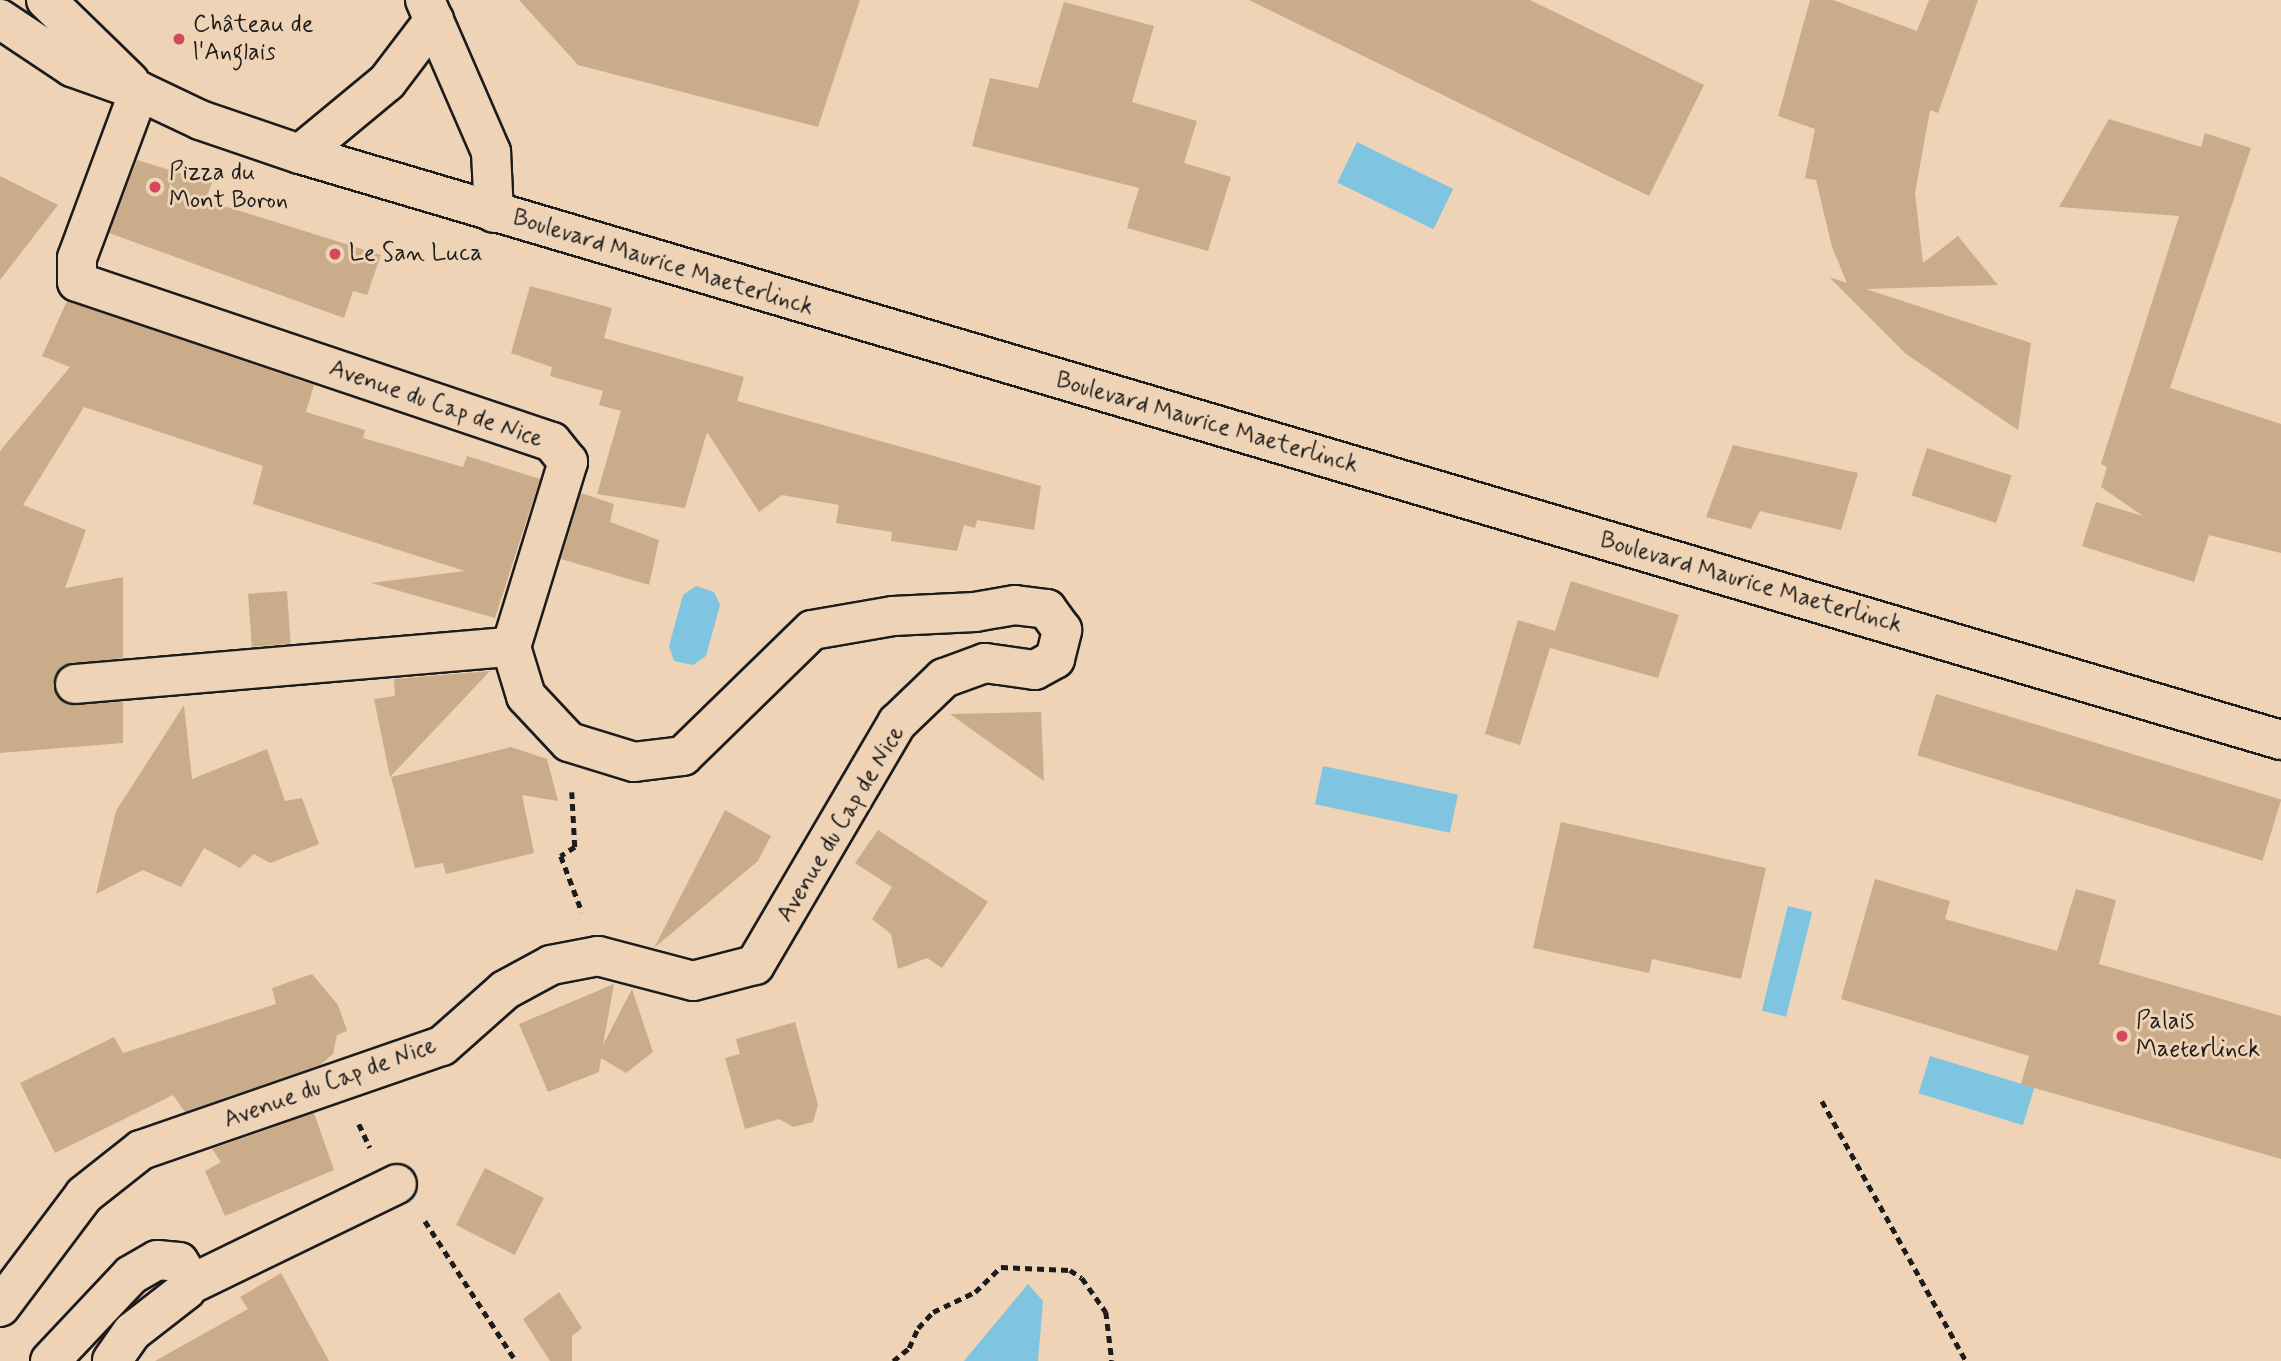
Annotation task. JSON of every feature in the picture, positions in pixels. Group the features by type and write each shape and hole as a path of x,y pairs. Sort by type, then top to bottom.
{"street":[{"path":"46,0 139,91"},
{"path":"300,154 387,82 429,10"},
{"path":"429,10 491,152 494,213"},
{"path":"0,19 72,67 139,91"},
{"name":"Boulevard Maurice Maeterlinck","path":"139,91 200,120 300,154 494,213 2281,740"},
{"name":"Avenue du Cap de Nice","path":"0,1307 84,1195 141,1150 442,1046 505,990 551,965 598,956 634,961 693,981 755,965 897,723 944,678 985,663 1035,670 1055,659 1062,630 1047,609 1015,605 975,612 893,616 812,630 683,756 634,762 569,742 526,696 510,647 568,462 552,442 78,282 77,258 139,91"},
{"path":"75,684 510,647"},
{"path":"112,1361 132,1332 178,1300 189,1285 397,1184"},
{"path":"50,1361 107,1296 143,1267 157,1260 179,1262 189,1285"}],"path":[{"path":"569,742 575,847 561,856 598,956"},
{"path":"1822,1101 1966,1361"},
{"path":"893,1361 909,1348 918,1328 933,1312 975,1292 1001,1267 1070,1270 1100,1299 1110,1328 1112,1361"}],"water":[{"path":"1357,142 1453,189 1433,229 1337,182"},
{"path":"696,586 714,592 720,605 706,656 693,665 674,661 669,646 683,595"},
{"path":"1323,766 1458,795 1450,833 1315,804"},
{"path":"1788,906 1812,912 1786,1017 1762,1011"},
{"path":"1930,1056 2034,1088 2023,1125 1919,1093"},
{"path":"1028,1284 1043,1301 1038,1361 964,1361"}],"building":[{"path":"519,0 860,0 818,127 578,65"},
{"path":"1249,0 1530,0 1704,85 1649,196"},
{"path":"1810,0 1833,0 1917,31 1929,0 1978,0 1938,113 1930,110 1915,193 1923,263 1958,236 1998,285 1866,289 2031,343 2018,430 1906,354 1829,277 1847,283 1832,247 1816,180 1805,178 1815,129 1778,116"},
{"path":"1064,2 1154,26 1132,102 1197,121 1184,163 1231,177 1208,251 1127,228 1139,188 972,146 990,78 1038,88"},
{"path":"2109,119 2201,147 2205,133 2251,148 2170,388 2281,424 2281,553 2209,535 2194,582 2082,546 2096,502 2143,516 2101,487 2107,467 2101,464 2179,216 2059,207"},
{"path":"137,160 212,183 205,200 381,255 367,295 353,291 344,318 109,233"},
{"path":"0,176 58,205 0,280"},
{"path":"530,286 612,308 604,338 744,377 737,401 1041,486 1034,530 977,520 975,528 964,525 957,551 891,541 892,532 836,523 839,505 782,495 759,512 707,432 685,508 597,494 621,411 599,405 603,391 550,376 552,367 511,353"},
{"path":"67,301 314,385 306,412 365,430 363,438 463,467 467,456 540,479 495,618 371,583 465,571 253,504 263,466 84,407 23,505 86,530 65,588 123,577 123,658 63,666 53,685 66,704 123,702 123,743 0,753 0,451 70,367 42,356"},
{"path":"1733,445 1858,473 1841,530 1760,511 1751,529 1706,517"},
{"path":"1927,448 2012,476 1996,523 1912,496"},
{"path":"581,493 614,504 610,522 659,540 649,585 561,559"},
{"path":"1571,581 1679,615 1658,678 1550,648 1520,745 1485,734 1518,620 1555,631"},
{"path":"287,591 291,644 252,647 248,594"},
{"path":"490,671 390,777 374,699 395,696 394,679"},
{"path":"1936,694 2281,799 2263,861 1917,755"},
{"path":"184,705 192,779 267,749 285,801 302,798 319,844 270,863 254,854 240,868 204,848 181,887 143,870 96,894 116,811"},
{"path":"1041,712 1044,781 950,714"},
{"path":"511,747 547,759 558,801 522,795 534,853 446,874 443,863 415,868 391,777"},
{"path":"725,810 771,836 758,861 654,948"},
{"path":"1561,822 1766,868 1741,979 1652,959 1649,973 1533,948"},
{"path":"878,830 988,902 942,968 927,958 898,969 891,934 872,919 892,887 855,863"},
{"name":"Palais Maeterlinck","path":"1875,879 1950,901 1945,919 2057,951 2076,889 2116,900 2099,964 2281,1016 2281,1159 2021,1084 2029,1056 1841,999"},
{"path":"312,974 338,1005 347,1031 337,1035 333,1054 320,1065 185,1112 173,1095 55,1153 20,1083 114,1037 123,1053 276,1004 272,988"},
{"path":"614,984 603,1045 632,989 653,1052 626,1073 601,1058 599,1072 548,1092 519,1024"},
{"path":"795,1022 818,1105 813,1122 793,1127 779,1119 745,1129 725,1058 740,1054 736,1039"},
{"path":"314,1113 334,1170 225,1216 205,1171 221,1162 212,1149"},
{"path":"485,1168 544,1198 515,1255 456,1225"},
{"path":"281,1273 329,1361 155,1361 248,1309 240,1297"},
{"path":"559,1292 582,1328 572,1336 572,1361 550,1361 523,1319"}],"place":[{"name":"Château de l'Anglais","path":"179,39"},
{"name":"Pizza du Mont Boron","path":"155,187"},
{"name":"Le San Luca","path":"335,254"},
{"name":"Palais Maeterlinck","path":"2122,1036"}]}
